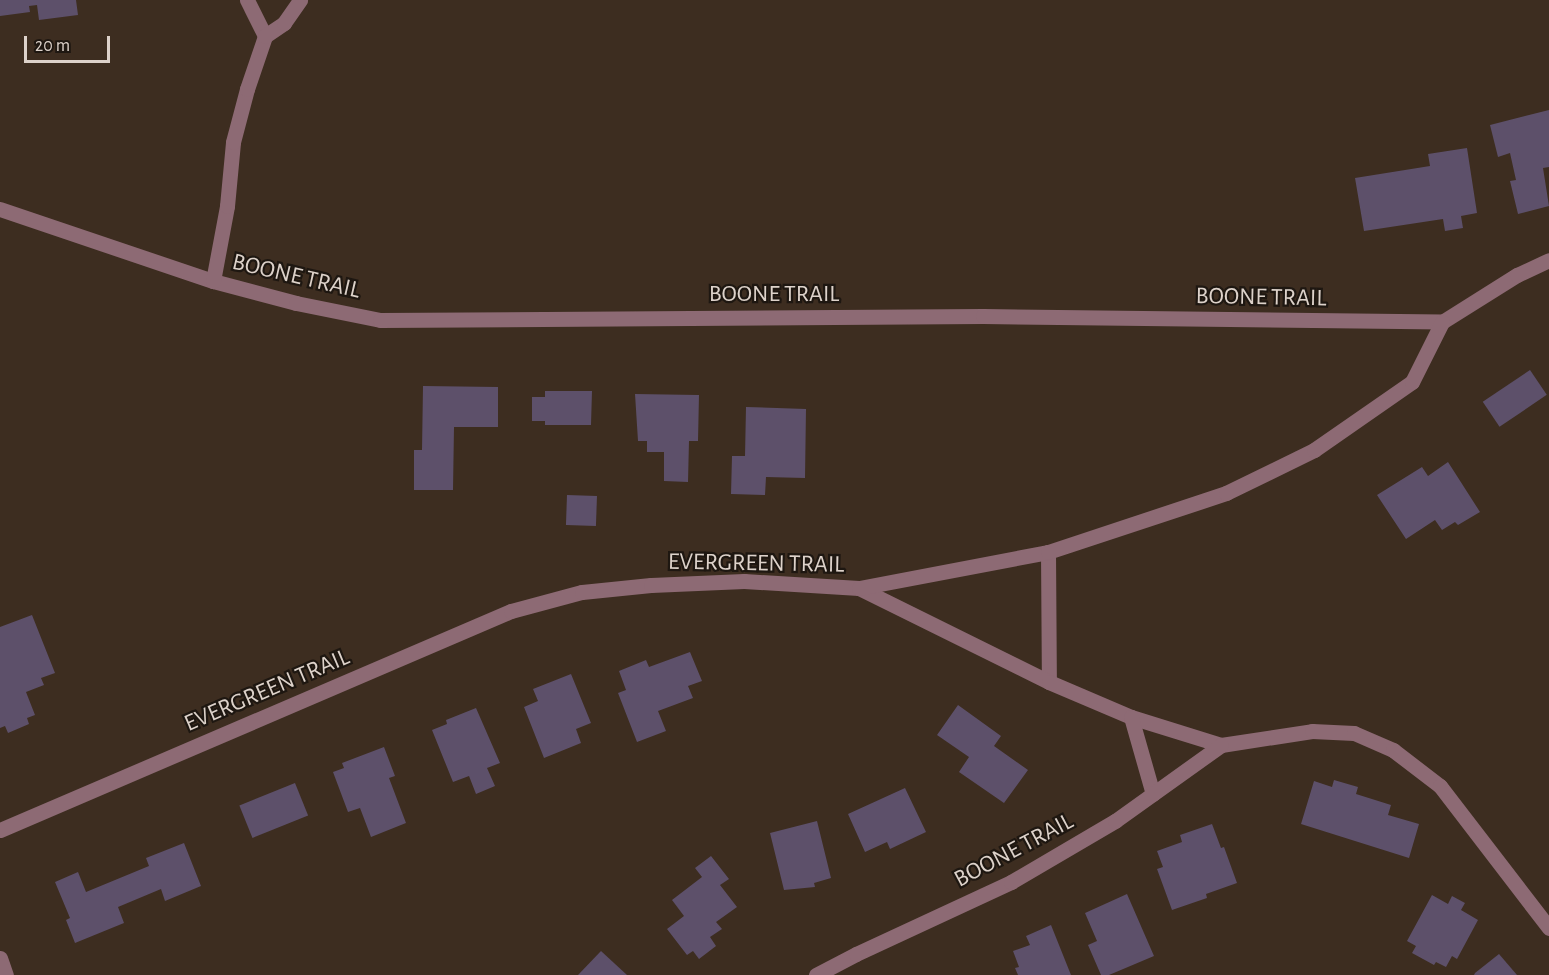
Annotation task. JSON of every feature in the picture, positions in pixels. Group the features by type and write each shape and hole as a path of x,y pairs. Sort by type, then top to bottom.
{"street":[{"path":"247,0 265,36"},
{"path":"213,281 227,206 233,142 247,89 265,36 284,23 300,0"},
{"name":"BOONE TRAIL","path":"0,208 213,281 296,303 380,320 983,316 1442,322"},
{"path":"1442,322 1517,275 1549,260"},
{"name":"EVERGREEN TRAIL","path":"0,830 511,611 582,592 651,585 744,581 859,588 1048,552 1226,493 1314,450 1412,382 1442,322"},
{"path":"1048,552 1050,682"},
{"name":"BOONE TRAIL","path":"859,588 1050,682 1131,717 1221,745 1312,731 1354,733 1393,750 1440,786 1549,928"},
{"path":"1131,717 1153,794"},
{"name":"BOONE TRAIL","path":"816,975 1011,882 1115,821 1221,745"},
{"path":"0,958 6,975"}],"building":[{"path":"0,0 76,0 78,15 39,20 37,5 29,6 30,12 0,16"},
{"path":"1549,110 1549,167 1543,168 1549,206 1518,214 1510,181 1516,180 1510,153 1498,157 1490,125"},
{"path":"1467,148 1477,213 1461,216 1463,228 1445,231 1443,219 1364,231 1355,178 1430,166 1428,154"},
{"path":"1530,370 1547,395 1500,427 1483,402"},
{"path":"423,386 498,387 498,427 454,427 453,490 414,490 414,450 422,450"},
{"path":"545,391 592,391 591,425 545,425 545,421 532,421 532,397 545,397"},
{"path":"635,394 699,395 698,441 689,441 688,482 664,481 664,452 647,452 647,441 638,441"},
{"path":"746,407 806,409 805,478 766,477 765,495 731,494 732,456 745,456"},
{"path":"1448,462 1480,512 1458,525 1455,522 1442,530 1435,520 1406,539 1377,495 1422,467 1428,476"},
{"path":"567,495 597,496 596,526 566,525"},
{"path":"32,615 55,673 41,678 44,685 26,692 35,715 27,718 29,724 8,733 5,726 0,728 0,627"},
{"path":"690,652 702,681 688,686 693,698 658,711 666,731 637,742 618,693 626,690 619,671 646,660 649,667"},
{"path":"571,674 591,723 576,729 581,743 544,758 524,707 538,701 533,689"},
{"path":"958,705 1001,736 994,746 1028,770 1004,803 959,772 969,757 937,735"},
{"path":"476,708 500,763 487,768 495,786 476,794 469,776 453,782 432,730 447,724 446,720"},
{"path":"384,747 395,776 389,778 406,823 371,837 360,808 348,812 333,772 344,768 342,763"},
{"path":"1334,780 1358,787 1356,794 1391,805 1388,815 1419,824 1409,858 1301,824 1314,781 1332,787"},
{"path":"295,783 308,815 252,838 239,805"},
{"path":"905,788 926,832 890,849 887,842 865,852 848,814"},
{"path":"817,821 831,878 814,883 815,887 784,890 770,833"},
{"path":"1212,824 1221,848 1224,847 1237,883 1206,894 1207,898 1172,910 1157,869 1163,867 1157,851 1182,842 1180,835"},
{"path":"184,843 201,886 165,901 161,889 118,907 124,923 75,943 66,920 70,918 55,882 78,872 86,892 149,866 146,858"},
{"path":"711,856 729,879 720,885 737,907 716,922 722,929 710,937 716,946 699,959 693,951 687,955 667,929 684,916 672,900 702,877 695,868"},
{"path":"1127,894 1154,956 1109,975 1101,975 1088,945 1097,941 1085,913"},
{"path":"1432,895 1448,904 1452,896 1465,903 1461,910 1478,920 1457,959 1452,956 1446,967 1436,962 1434,965 1412,953 1416,946 1407,941"},
{"path":"1051,925 1071,975 1018,975 1015,968 1019,967 1013,951 1030,945 1026,936"},
{"path":"601,951 627,975 578,975"},
{"path":"1499,954 1517,975 1474,975 1475,973"}]}
